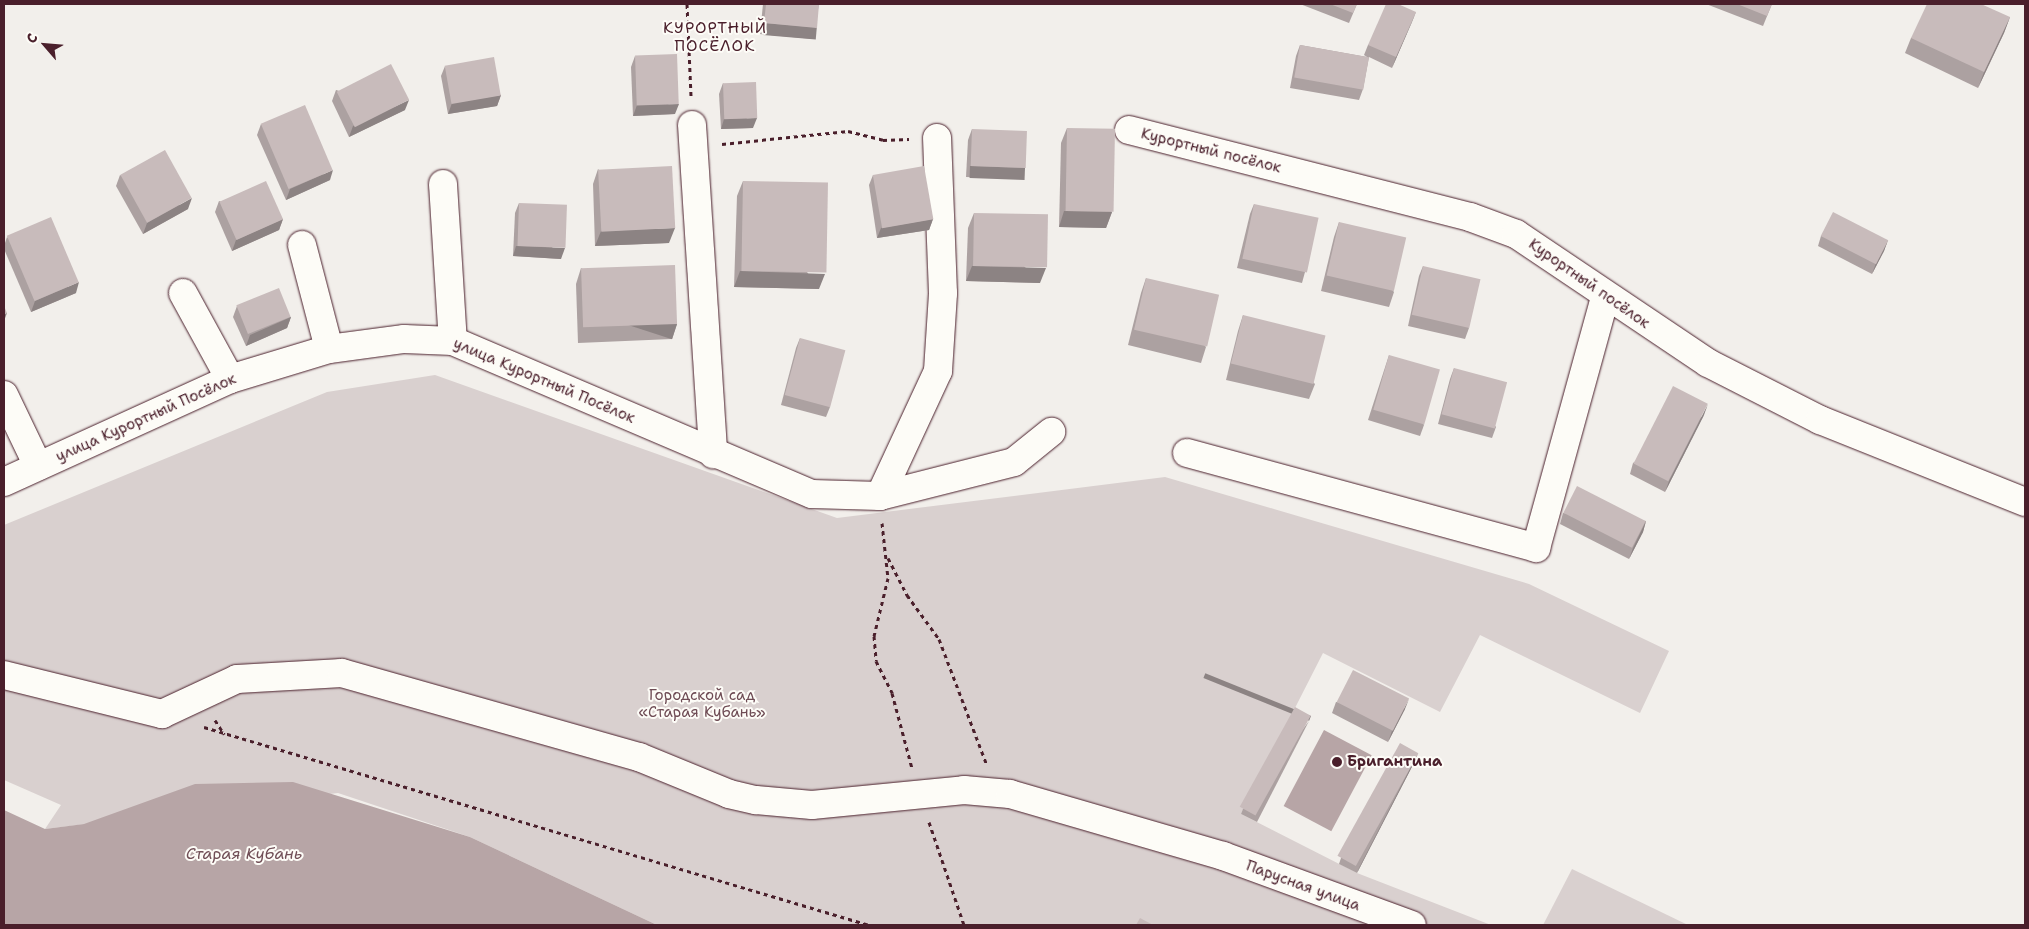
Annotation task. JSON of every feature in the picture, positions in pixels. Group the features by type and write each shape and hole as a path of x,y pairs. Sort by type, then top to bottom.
{"street":[{"name":"Курортный посёлок","path":"1129,130 1470,217 1516,234 1605,298 1708,364 1820,420 2025,502"},
{"path":"693,136 713,454"},
{"path":"880,496 938,370 943,293 937,138"},
{"path":"443,184 454,340"},
{"path":"302,245 329,349"},
{"path":"183,293 230,379"},
{"path":"1188,453 1536,548 1605,298"},
{"name":"улица Курортный Посёлок","path":"4,482 230,379 329,349 404,339 454,340 713,454 812,494 880,496 1014,462 1051,432"},
{"path":"4,395 38,466"},
{"name":"Парусная улица","path":"162,714 237,679 342,673 639,757 729,794 756,800 812,805 964,790 1010,794 1223,856 1412,925"},
{"path":"4,675 162,714"}],"path":[{"path":"687,4 693,136 848,131 883,140 937,138"},
{"path":"880,496 888,578 874,636 876,661 892,694 920,794 964,925"},
{"path":"884,550 948,659 998,794"},
{"path":"162,714 869,925"}],"green space":[{"name":"Городской сад «Старая Кубань»","path":"435,375 837,518 1165,477 1529,584 1669,651 1640,713 1480,635 1440,712 1323,653 1241,814 1357,873 1491,925 657,925 470,837 338,793 45,829 61,805 4,780 4,525 327,392"},
{"path":"1572,869 1688,925 1543,925"}],"water":[{"path":"1324,730 1372,755 1331,831 1284,806"},
{"name":"Старая Кубань","path":"293,782 470,837 657,925 4,925 4,810 45,829 84,824 195,784"}],"building":[{"path":"766,4 819,4 817,28 764,23"},
{"path":"1330,4 1357,4 1353,13"},
{"path":"1386,4 1398,4 1416,12 1396,57 1368,45"},
{"path":"1737,4 1772,4 1767,16"},
{"path":"1927,4 1981,4 2010,17 1984,72 1911,38"},
{"path":"1300,45 1369,57 1363,90 1294,77"},
{"path":"677,54 679,104 637,105 635,55"},
{"path":"494,57 501,95 452,104 445,66"},
{"path":"391,64 409,100 355,127 337,92"},
{"path":"756,82 757,118 724,119 723,83"},
{"path":"305,105 333,170 289,189 261,124"},
{"path":"1067,128 1115,129 1114,212 1066,211"},
{"path":"972,129 1027,131 1026,168 971,166"},
{"path":"165,150 192,198 147,223 120,175"},
{"path":"672,166 675,228 601,232 598,170"},
{"path":"924,166 933,219 882,228 873,175"},
{"path":"266,181 283,219 236,240 219,202"},
{"path":"743,181 828,182 826,272 741,271"},
{"path":"519,203 567,205 565,248 517,246"},
{"path":"1254,204 1319,218 1307,272 1242,259"},
{"path":"1833,212 1888,240 1876,264 1821,236"},
{"path":"974,213 1048,214 1047,267 973,266"},
{"path":"51,217 79,282 35,301 7,236"},
{"path":"1339,222 1406,238 1394,291 1327,276"},
{"path":"675,265 677,324 583,327 581,268"},
{"path":"1423,266 1480,279 1469,328 1412,315"},
{"path":"1146,278 1219,295 1207,347 1134,330"},
{"path":"279,288 291,317 248,334 236,305"},
{"path":"1243,315 1325,336 1313,384 1231,364"},
{"path":"800,338 845,350 830,407 785,395"},
{"path":"1389,355 1440,370 1424,424 1373,410"},
{"path":"1454,368 1507,382 1495,429 1442,414"},
{"path":"1673,386 1708,404 1668,481 1634,464"},
{"path":"1577,486 1646,521 1632,548 1563,513"},
{"path":"1353,670 1409,699 1393,731 1337,702"},
{"path":"1295,707 1311,716 1255,815 1240,807"},
{"path":"1400,743 1418,753 1356,866 1337,856"},
{"path":"1140,918 1153,925 1136,925"}],"place":[{"name":"Бригантина","path":"1337,762"}],"district":[{"name":"КУРОРТНЫЙ ПОСЁЛОК","path":"715,37"}]}
